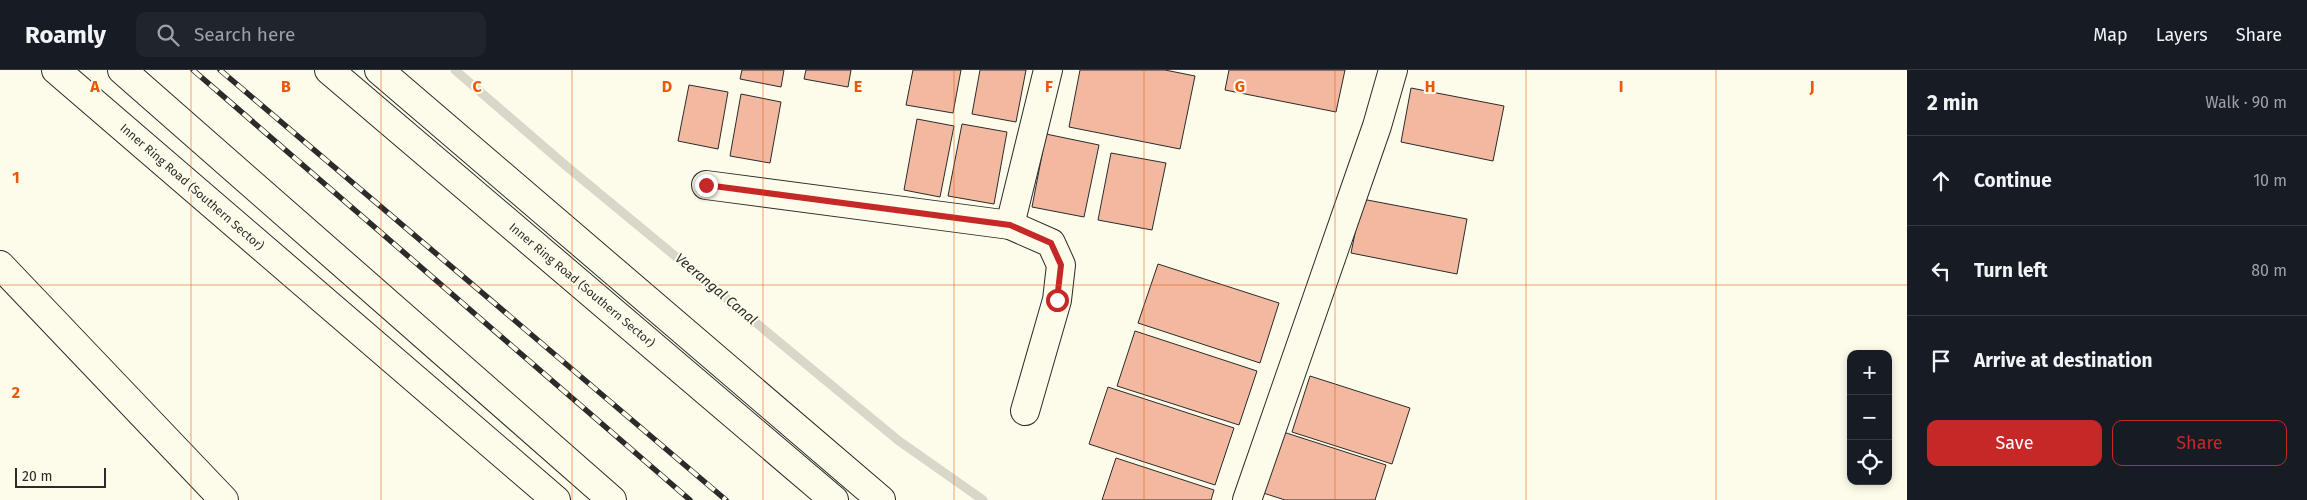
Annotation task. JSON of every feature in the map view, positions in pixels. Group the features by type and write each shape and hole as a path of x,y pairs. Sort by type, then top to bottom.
{"main road":[{"name":"Inner Ring Road (Southern Sector)","path":"56,70 556,500"},
{"path":"122,70 612,500"},
{"name":"Inner Ring Road (Southern Sector)","path":"329,70 834,500"},
{"path":"379,70 881,500"},
{"path":"1010,225 1048,70"},
{"path":"1248,500 1377,126 1393,70"},
{"path":"706,185 1010,225 1051,243 1061,265 1057,300 1025,411"},
{"path":"0,265 224,500"}],"building":[{"path":"742,70 784,70 781,87 740,79"},
{"path":"806,70 851,70 848,87 804,79"},
{"path":"913,70 961,70 953,113 906,105"},
{"path":"980,70 1026,70 1016,122 972,114"},
{"path":"1080,70 1165,70 1195,76 1180,149 1069,127"},
{"path":"1229,70 1345,70 1336,112 1225,90"},
{"path":"689,85 728,92 718,149 678,141"},
{"path":"1411,88 1504,106 1493,161 1401,142"},
{"path":"741,94 781,102 770,163 730,156"},
{"path":"917,119 954,126 940,197 904,190"},
{"path":"962,124 1007,132 994,204 948,196"},
{"path":"1046,134 1099,145 1084,217 1032,207"},
{"path":"1111,153 1166,163 1152,230 1098,220"},
{"path":"1362,199 1467,219 1457,274 1351,253"},
{"path":"1158,264 1279,303 1260,363 1138,323"},
{"path":"1135,331 1257,371 1239,425 1117,386"},
{"path":"1310,376 1410,408 1392,464 1292,432"},
{"path":"1108,387 1234,428 1215,485 1089,444"},
{"path":"1277,430 1386,465 1375,500 1285,500 1257,491"},
{"path":"1116,458 1214,490 1211,500 1102,500"}],"waterway":[{"name":"Veerangal Canal","path":"455,70 565,165 899,441 983,500"}],"railway":[{"path":"193,70 690,500"},
{"path":"220,70 726,500"}],"route":[{"path":"706,185 1010,225 1051,243 1061,265 1057,300"}]}
